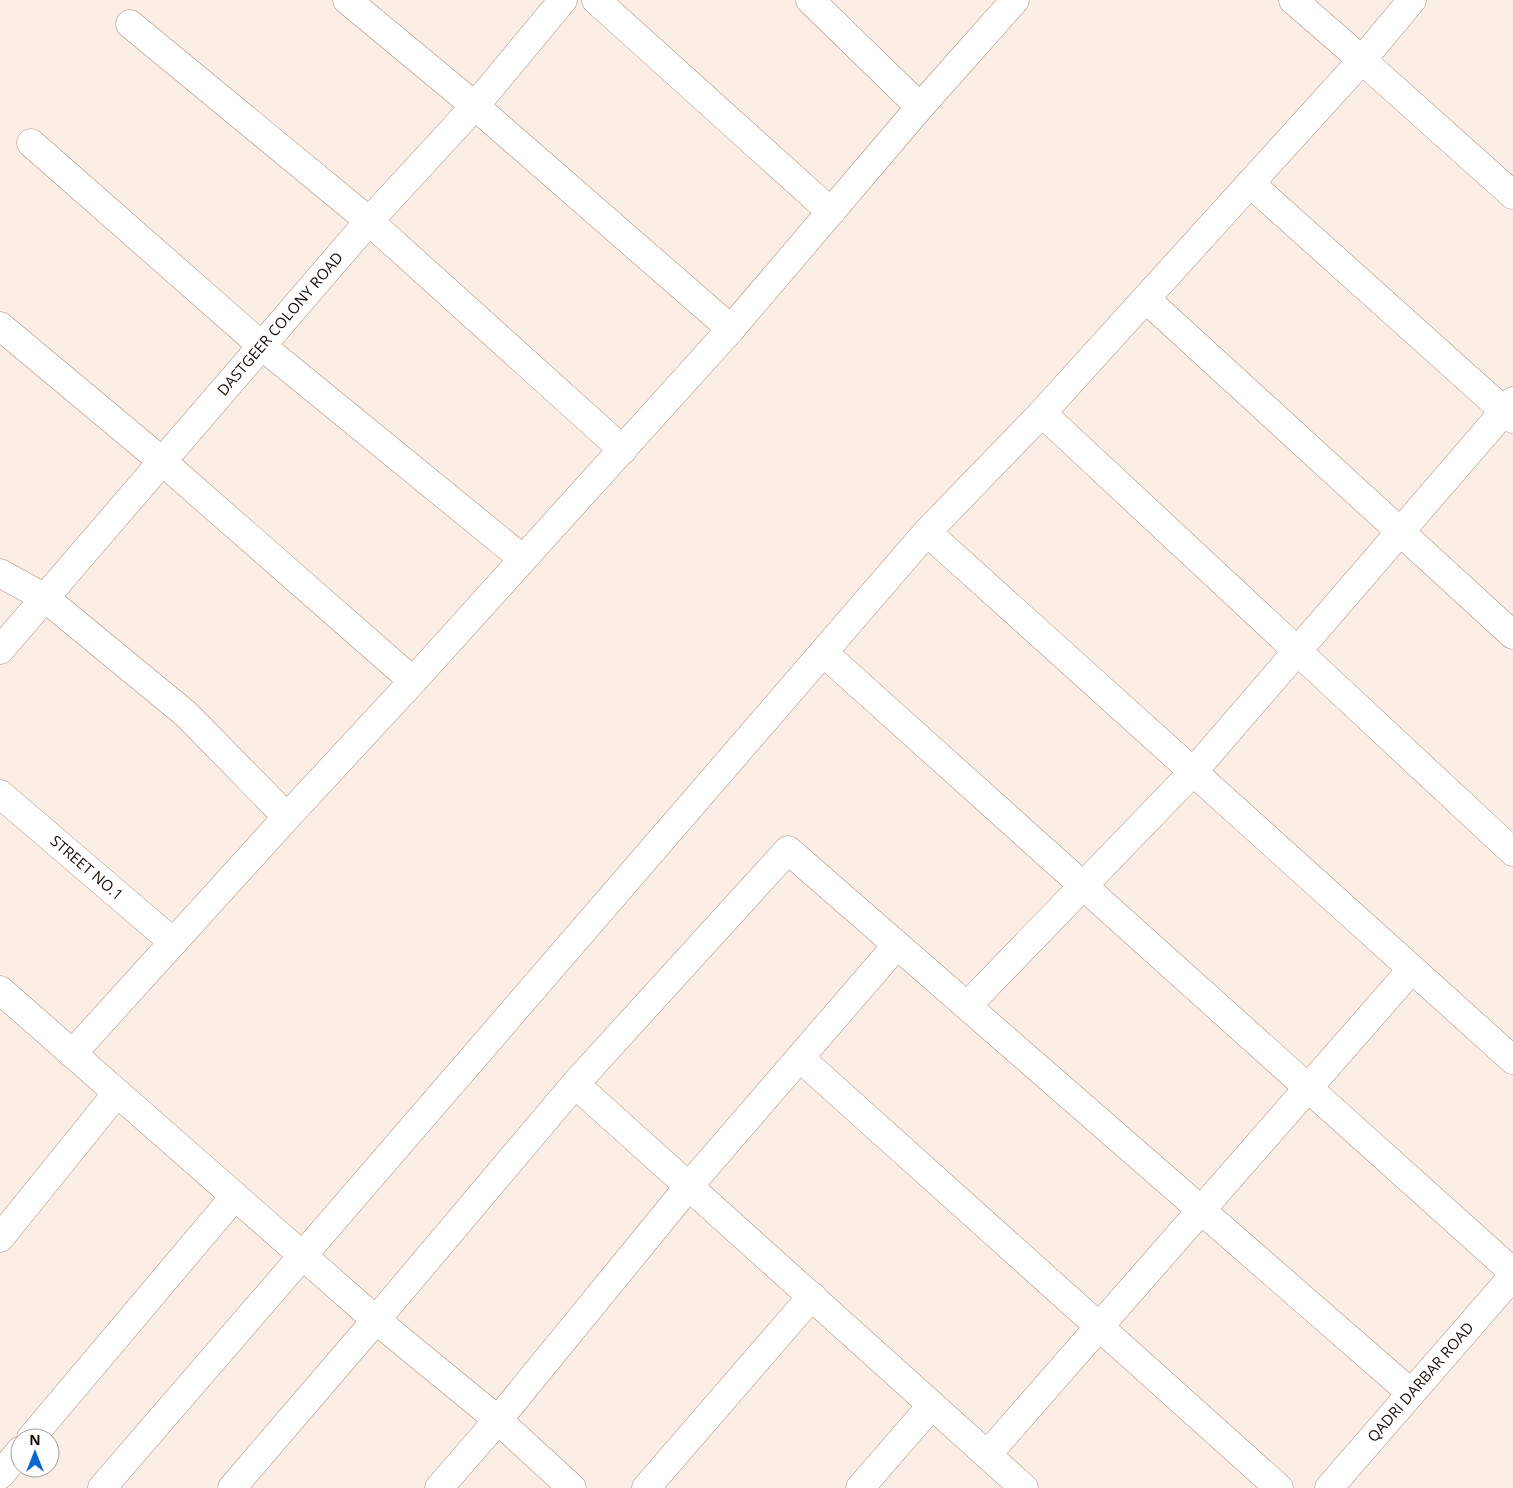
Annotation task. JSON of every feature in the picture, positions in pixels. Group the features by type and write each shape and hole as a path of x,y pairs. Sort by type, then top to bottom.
{"street":[{"path":"347,0 475,106 731,329"},
{"name":"DASTGEER COLONY ROAD","path":"0,650 369,221 475,106 563,0"},
{"path":"596,0 831,212"},
{"path":"810,0 920,107"},
{"path":"72,1054 287,816 413,681 623,450 731,329 1014,0"},
{"path":"1294,0 1513,195"},
{"path":"102,1488 927,532 1042,413 1146,299 1362,60 1412,0"},
{"path":"130,24 369,221 623,450"},
{"path":"31,143 262,346 523,559"},
{"path":"967,1006 1193,772 1400,532 1510,410 1250,183"},
{"path":"1146,299 1513,636"},
{"path":"0,326 163,462 413,681"},
{"path":"1042,413 1513,852"},
{"path":"927,532 1513,1060"},
{"path":"0,573 45,598 186,714 287,816"},
{"path":"824,652 1513,1274"},
{"name":"STREET NO.1","path":"0,794 173,942"},
{"path":"232,1488 575,1084 788,850 1411,1393"},
{"path":"439,1488 498,1420 690,1186 897,945"},
{"path":"987,1454 1412,969"},
{"path":"0,990 376,1320 498,1420 572,1488"},
{"path":"800,1058 1279,1488"},
{"path":"575,1084 1024,1488"},
{"path":"0,1238 117,1093"},
{"path":"39,1428 234,1196"},
{"name":"QADRI DARBAR ROAD","path":"1329,1488 1513,1274"},
{"path":"646,1488 812,1296"},
{"path":"860,1488 932,1405"},
{"path":"0,1475 10,1463"}]}
